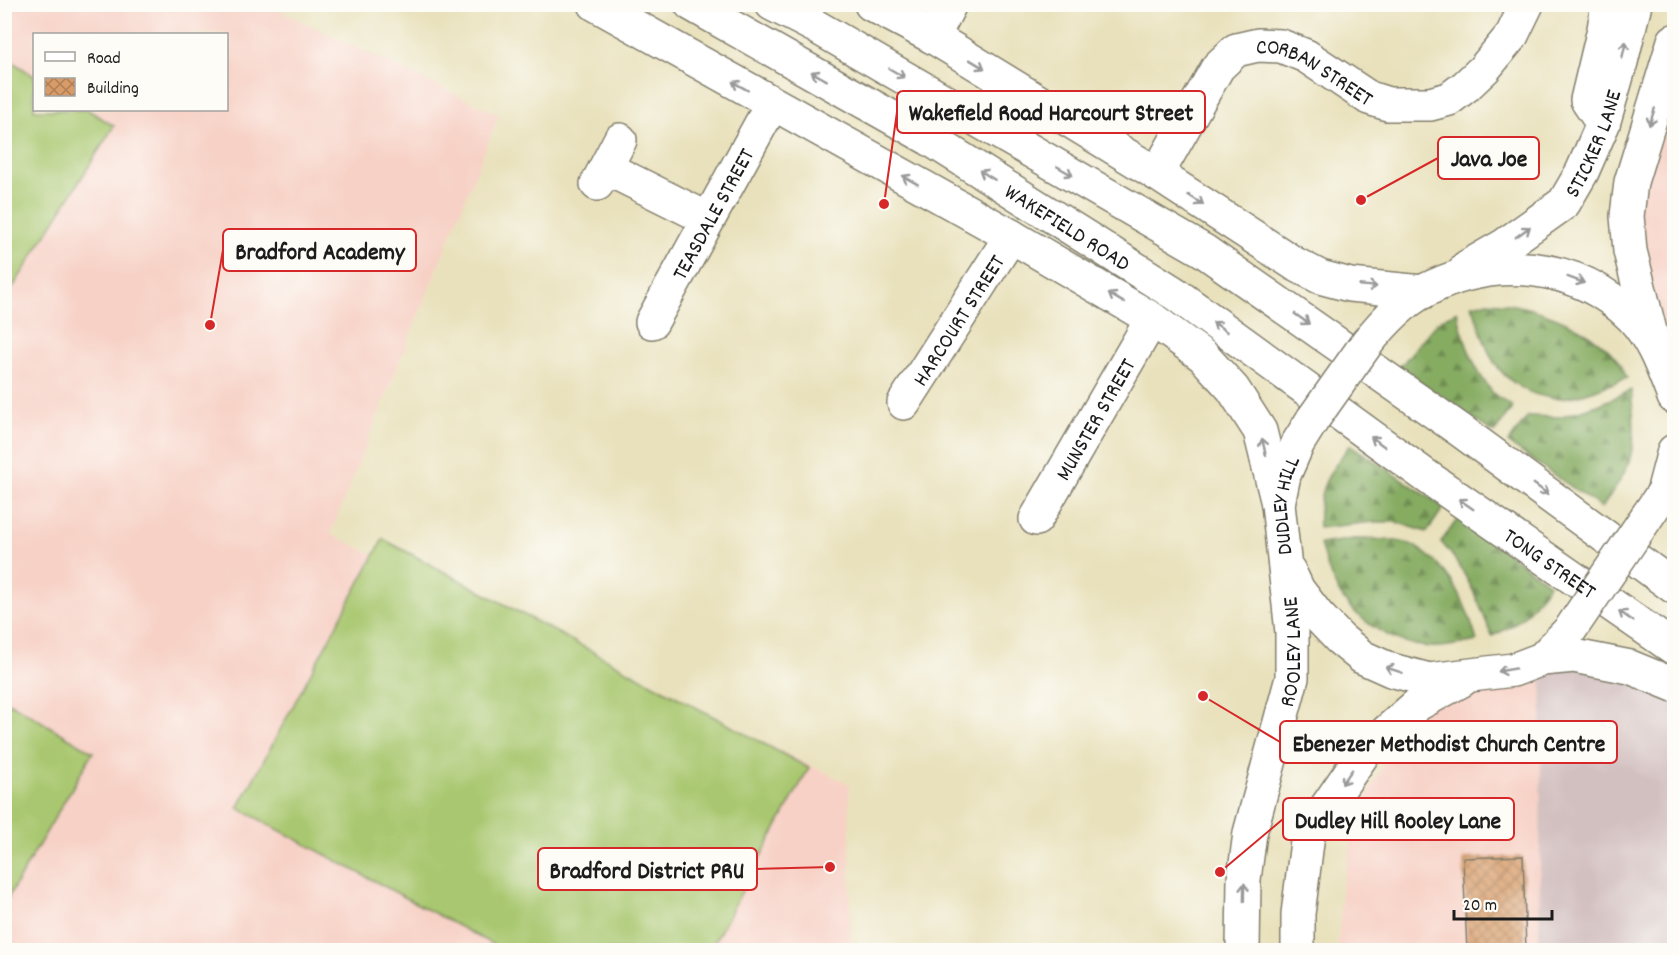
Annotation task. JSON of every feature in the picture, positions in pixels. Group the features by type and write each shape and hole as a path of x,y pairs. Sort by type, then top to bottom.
{"main road":[{"path":"595,4 772,105 1011,236 1152,319 1203,356 1233,389 1260,431 1278,504"},
{"name":"WAKEFIELD ROAD","path":"692,4 930,139 1174,293 1426,476"},
{"name":"WAKEFIELD ROAD","path":"772,4 815,26 1204,251 1460,430 1674,587"},
{"path":"871,4 933,37 1157,174 1295,264 1320,277 1350,285 1430,288"},
{"path":"933,37 950,4"},
{"name":"CORBAN STREET","path":"1157,174 1218,67 1236,50 1258,45 1281,46 1306,56 1369,98 1388,104 1430,104 1449,99 1466,87 1484,69 1512,35 1527,4"},
{"path":"1603,124 1587,100 1608,4"},
{"name":"STICKER LANE","path":"1430,288 1505,245 1564,203 1582,172 1603,124 1635,4"},
{"path":"1654,348 1630,251 1627,216 1630,182 1674,41"},
{"name":"TEASDALE STREET","path":"652,322 772,105"},
{"path":"608,164 708,219"},
{"name":"HARCOURT STREET","path":"904,404 1011,236"},
{"name":"DUDLEY HILL","path":"1674,398 1654,348 1633,319 1608,297 1582,281 1550,271 1517,268 1493,269 1430,288 1387,319 1367,343 1298,442 1284,476 1278,504 1284,562 1298,590 1318,616 1340,639 1362,657 1390,670 1429,680 1513,670 1542,659 1570,630 1663,493 1674,451"},
{"name":"MUNSTER STREET","path":"1036,519 1152,319"},
{"name":"TONG STREET","path":"1426,476 1674,648"},
{"name":"ROOLEY LANE","path":"1243,951 1244,879 1250,833 1292,678 1292,632 1284,562"},
{"path":"1542,659 1574,656 1586,658 1630,668 1674,685"},
{"path":"1298,951 1298,914 1308,834 1365,751 1418,704 1472,675"}],"shaded area":[{"path":"5,5 267,5 499,115 330,534 849,784 851,950 5,950"},
{"path":"1674,40 1674,397 1630,251"},
{"path":"1542,659 1539,950 1338,950 1342,886 1359,809 1429,680"},
{"path":"1542,659 1674,685 1674,950 1539,950"}],"green space":[{"path":"5,57 33,75 33,111 90,111 114,126 5,300"},
{"path":"1486,302 1520,306 1573,325 1603,345 1617,359 1627,378 1572,396 1544,397 1531,393 1507,377 1490,356 1472,305"},
{"path":"1457,311 1466,344 1480,374 1493,393 1513,407 1494,433 1399,368 1438,321"},
{"path":"1631,390 1634,433 1631,455 1623,475 1602,508 1508,443 1528,416 1559,417 1598,405"},
{"path":"1350,445 1444,507 1427,532 1396,522 1319,528 1320,503 1325,484"},
{"path":"1459,517 1549,584 1525,615 1492,636 1465,575 1441,542"},
{"path":"383,539 809,768 710,950 503,950 238,808"},
{"path":"1354,539 1403,542 1426,554 1445,572 1459,593 1477,641 1442,647 1417,645 1388,635 1362,618 1341,596 1328,569 1320,544"},
{"path":"5,700 93,752 5,903"}],"building":[{"path":"1523,856 1526,951 1467,951 1463,858"}],"place":[{"name":"Java Joe","path":"1361,200"},
{"name":"Wakefield Road Harcourt Street","path":"884,204"},
{"name":"Bradford Academy","path":"210,325"},
{"name":"Ebenezer Methodist Church Centre","path":"1203,696"},
{"name":"Bradford District PRU","path":"830,867"},
{"name":"Dudley Hill Rooley Lane","path":"1220,872"}]}
